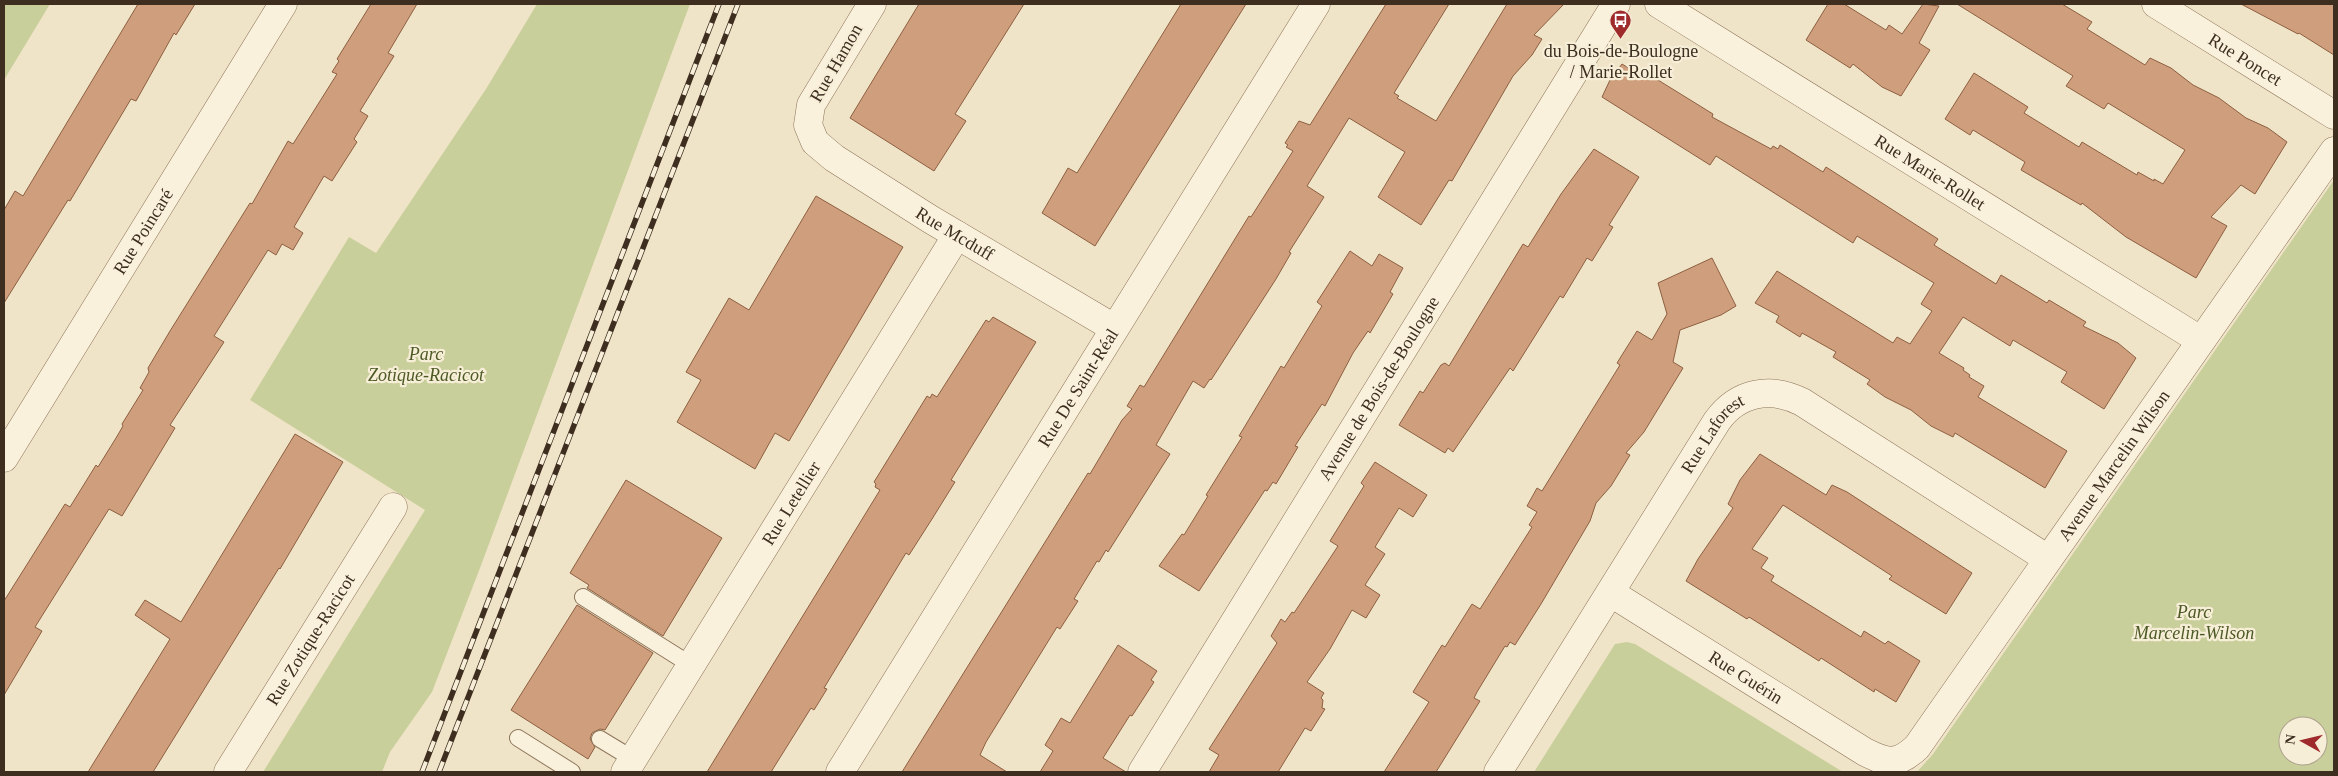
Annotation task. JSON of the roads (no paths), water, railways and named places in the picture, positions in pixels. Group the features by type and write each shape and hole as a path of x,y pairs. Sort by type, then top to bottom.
{"street":[{"name":"Rue Poincaré","path":"4,458 283,4"},
{"name":"Rue Hamon","path":"808,125 809,112 815,96 872,4"},
{"name":"Rue De Saint-Réal","path":"840,772 1316,4"},
{"name":"Avenue de Bois-de-Boulogne","path":"1142,772 1616,4"},
{"name":"Rue Marie-Rollet","path":"1659,4 2200,340"},
{"name":"Rue Poncet","path":"2156,4 2334,115"},
{"name":"Rue Mcduff","path":"808,125 815,142 834,158 957,235 1114,328"},
{"name":"Avenue Marcelin Wilson","path":"1882,760 1900,760 1917,747 2334,151"},
{"name":"Rue Letellier","path":"629,766 957,235"},
{"name":"Rue Laforest","path":"1498,772 1723,414 1746,397 1764,392 1784,394 1802,402 2048,559"},
{"name":"Rue Zotique-Racicot","path":"228,772 393,507"},
{"name":"Rue Guérin","path":"1611,593 1853,745 1882,760"}],"lane":[{"path":"583,598 691,666"},
{"path":"518,738 572,772"},
{"path":"600,739 629,766"}],"railway":[{"path":"422,772 719,4"},
{"path":"439,772 738,4"}],"place":[{"name":"du Bois-de-Boulogne / Marie-Rollet","path":"1621,40"}],"park label":[{"name":"Parc Zotique-Racicot","path":"426,364"},
{"name":"Parc Marcelin-Wilson","path":"2194,622"}]}
